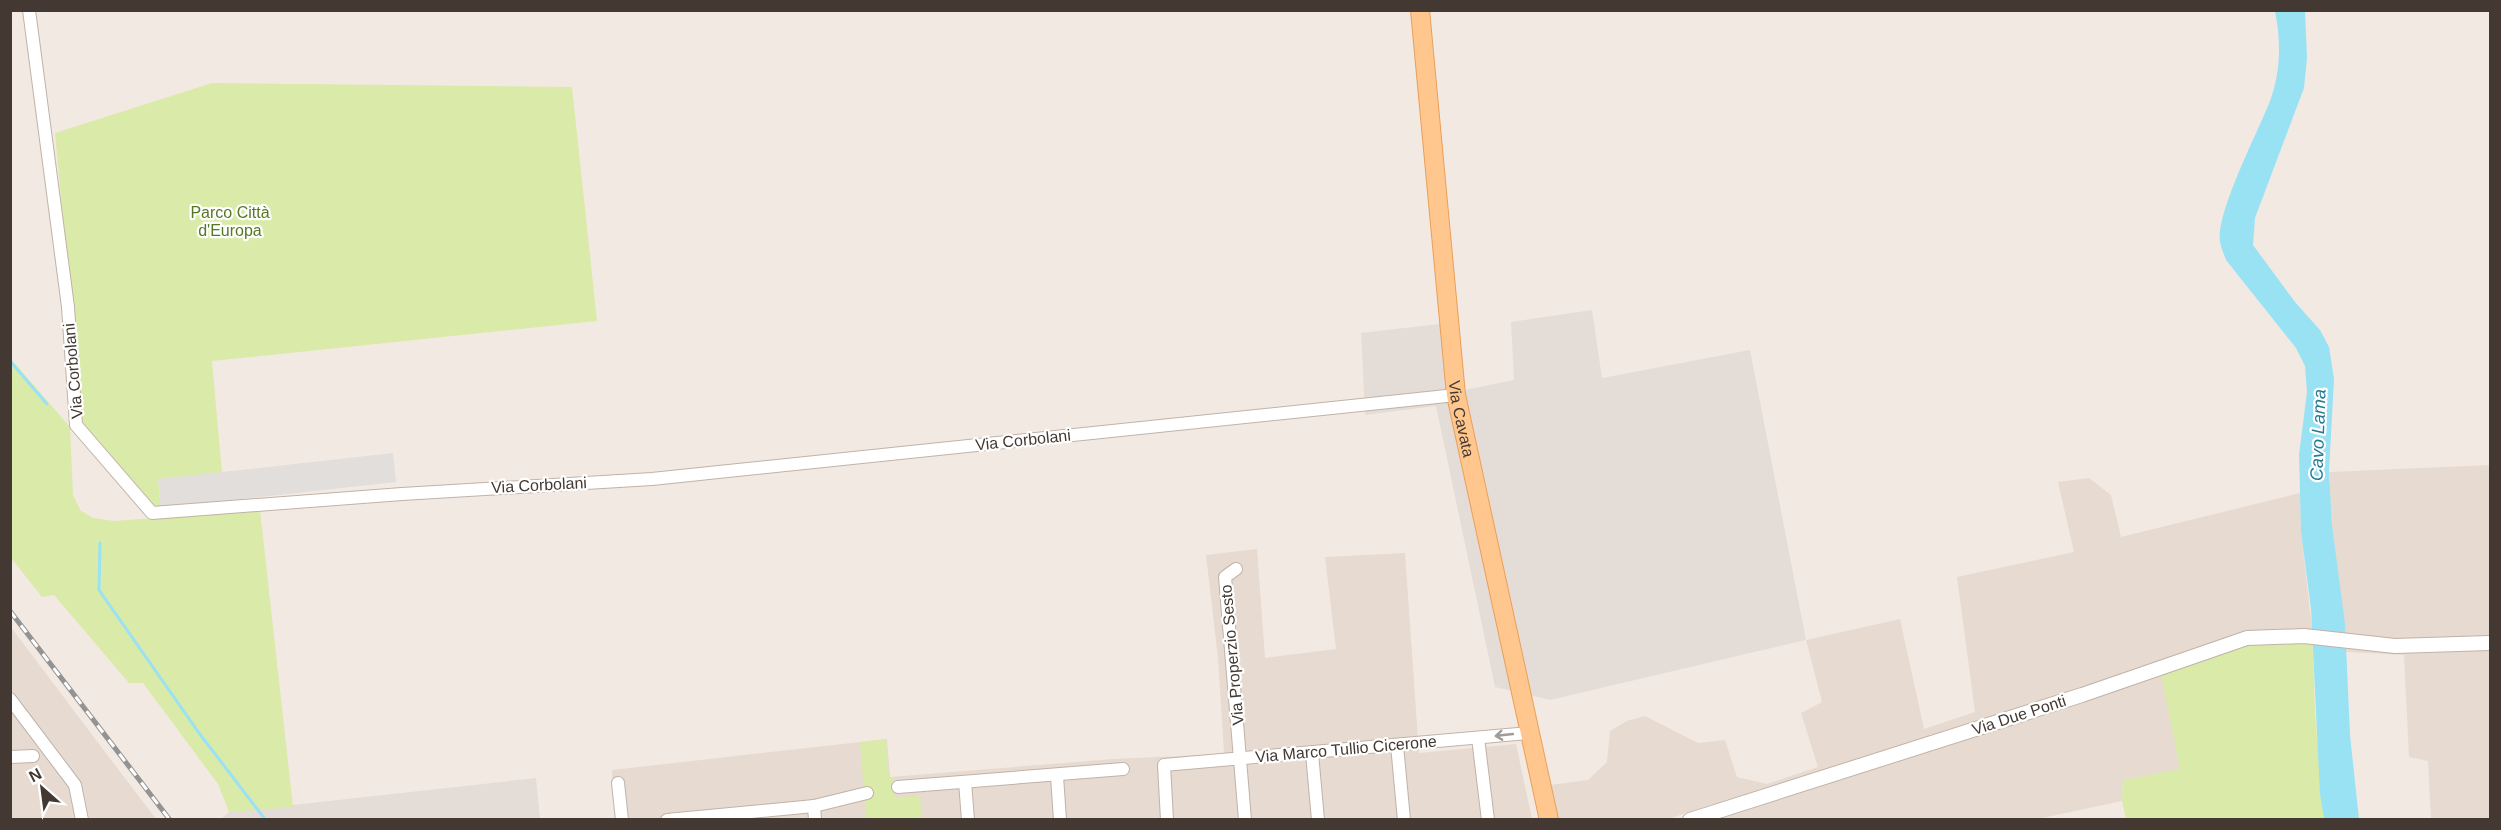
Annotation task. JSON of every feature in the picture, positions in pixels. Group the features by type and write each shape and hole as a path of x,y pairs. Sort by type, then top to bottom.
{"main road":[{"name":"Via Cavata","path":"1420,10 1456,395 1549,819"}],"street":[{"name":"Via Corbolani","path":"28,10 68,307 76,425 152,513 402,494 652,479 1456,395"},
{"name":"Via Properzio Sesto","path":"1236,569 1225,577 1245,819"},
{"name":"Via Due Ponti","path":"1690,819 2082,695 2247,638 2304,636 2395,646 2490,643"},
{"path":"10,699 75,785 82,819"},
{"name":"Via Marco Tullio Cicerone","path":"1167,819 1164,765 1529,733"},
{"path":"1478,738 1488,819"},
{"path":"1397,745 1404,819"},
{"path":"1312,753 1318,819"},
{"path":"10,757 33,756"},
{"path":"898,787 1123,769"},
{"path":"1057,776 1060,819"},
{"path":"965,782 968,819"},
{"path":"618,783 622,819"},
{"path":"667,819 814,806 867,793"},
{"path":"814,806 815,819"}],"shaded area":[{"path":"1592,310 1602,378 1750,350 1806,640 1550,700 1495,687 1436,406 1365,415 1361,333 1447,323 1455,392 1514,380 1511,322"},
{"path":"393,453 396,482 161,508 158,479"},
{"path":"2490,465 2490,819 2431,819 2428,761 2409,757 2404,655 2346,652 2332,525 2329,472"},
{"path":"2089,478 2111,495 2121,537 2300,493 2301,532 2312,629 2257,640 2180,770 2123,780 2122,801 2033,820 1724,820 1711,805 1668,819 1548,820 1542,786 1588,780 1607,762 1610,731 1627,721 1645,716 1698,743 1725,740 1737,777 1767,784 1818,767 1801,713 1822,702 1806,640 1900,619 1924,729 1975,712 1957,577 2074,552 2058,482"},
{"path":"1257,549 1265,658 1336,649 1325,557 1405,553 1419,753 1516,744 1532,819 616,819 612,770 887,739 890,777 1113,759 1224,754 1218,658 1206,555"},
{"path":"10,626 105,752 156,819 11,819"},
{"path":"536,778 540,819 220,820 229,812"}],"green space":[{"name":"Parco Città d'Europa","path":"212,83 572,87 597,321 212,361 222,473 158,479 161,508 151,509 82,425 55,133"},
{"path":"10,358 70,427 73,495 81,511 93,518 114,521 260,510 293,807 229,812 218,784 143,683 129,683 54,595 42,597 11,558"},
{"path":"2312,629 2315,713 2324,819 2126,819 2122,801 2123,780 2180,769 2160,668 2257,640"},
{"path":"886,739 889,777 894,777 895,797 920,796 922,819 866,819 860,742"}],"water":[{"name":"Cavo Lama","path":"2275,11 2305,11 2307,58 2304,88 2255,218 2253,245 2295,302 2320,330 2329,347 2334,379 2329,472 2332,525 2345,624 2350,735 2359,819 2324,819 2320,794 2311,609 2301,532 2299,455 2307,392 2305,366 2296,348 2226,260 2220,242 2224,212 2231,192 2274,90 2279,56"}],"waterway":[{"path":"10,361 47,404"},
{"path":"100,543 99,590 199,733 264,818"}],"railway":[{"path":"10,611 170,820"}]}
